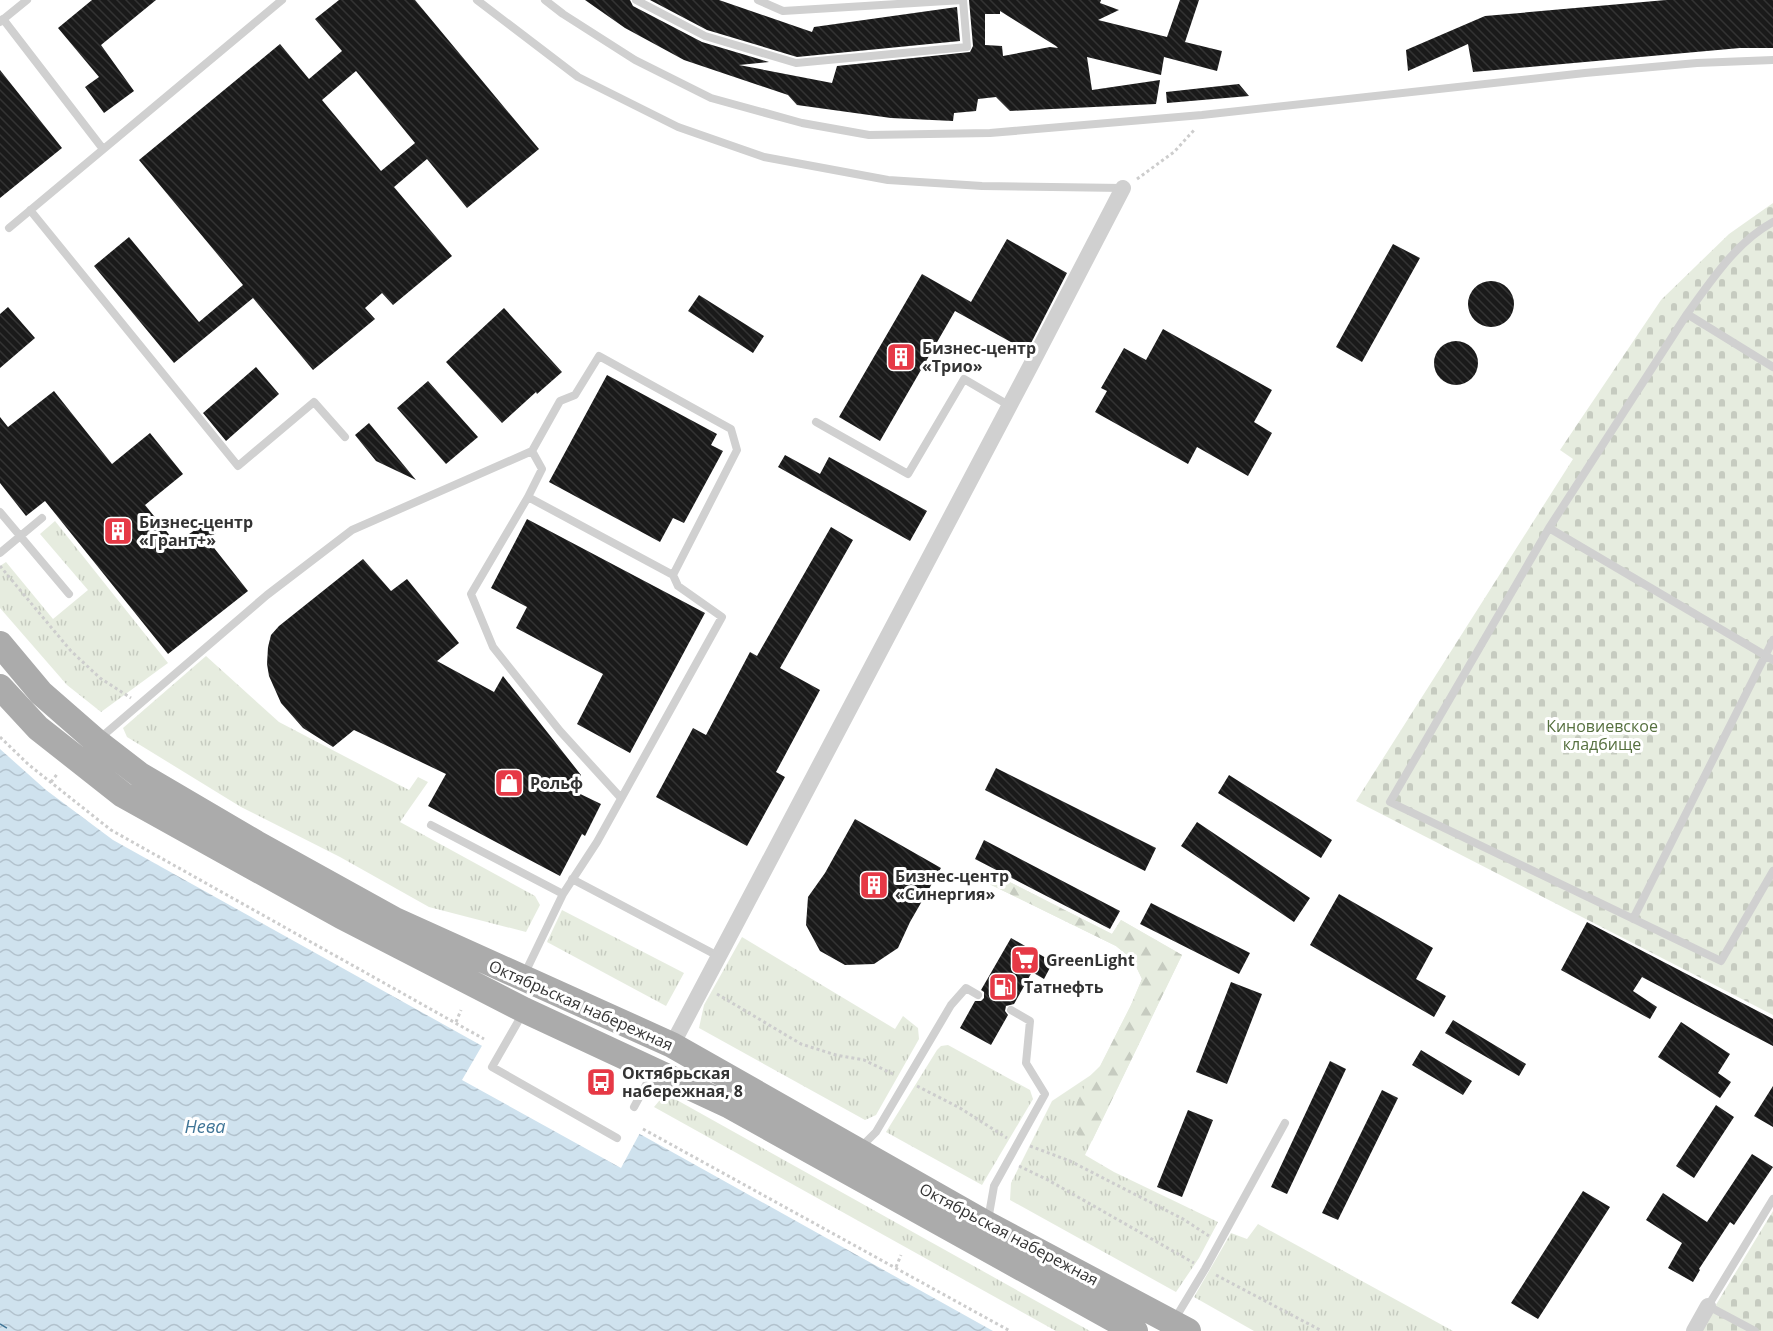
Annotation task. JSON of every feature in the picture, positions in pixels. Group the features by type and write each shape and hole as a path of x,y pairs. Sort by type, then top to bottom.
{"main road":[{"name":"Октябрьская набережная","path":"0,645 41,693 96,741 140,775 256,843 395,920 672,1045 987,1224 1180,1327"},
{"name":"Октябрьская набережная","path":"0,687 38,729 123,795 341,916 524,1010 728,1106 1135,1331"}],"street":[{"path":"672,1045 1123,188"},
{"path":"1694,1331 1708,1306"}],"lane":[{"path":"27,0 1,20 102,150"},
{"path":"9,228 282,0"},
{"path":"477,0 578,77 678,127 764,157 888,180 982,186 1123,188"},
{"path":"545,0 562,14 635,60 711,98 802,123 869,135 990,133 1202,115 1585,73 1697,63 1773,60"},
{"path":"636,0 705,36 796,63 968,47 963,0 783,11 758,0"},
{"path":"30,210 238,466 314,402 345,436"},
{"path":"1773,222 1737,250 1687,314 1549,528 1390,802 1721,961 1773,871"},
{"path":"1687,314 1773,367"},
{"path":"96,741 267,595 352,530 532,452 560,401 575,395 599,356 731,429 737,450 673,574"},
{"path":"816,422 908,474 964,380 1010,406"},
{"path":"532,452 542,469 471,594 493,647 560,731 621,798"},
{"path":"522,978 563,894 597,842 722,617 678,586 673,574 528,497"},
{"path":"0,512 69,594"},
{"path":"0,553 42,518"},
{"path":"1549,528 1769,658"},
{"path":"1633,919 1769,658 1773,640"},
{"path":"431,825 563,894"},
{"path":"572,879 718,956"},
{"path":"857,1151 876,1132 951,1005 966,988 978,995"},
{"path":"524,1010 492,1067 617,1137"},
{"path":"987,1224 994,1186 1045,1094 1026,1063 1030,1021 1011,1010"},
{"path":"634,1107 653,1072"},
{"path":"1180,1327 1205,1269 1285,1123"},
{"path":"1755,1331 1708,1306 1773,1199"}],"path":[{"path":"1123,188 1174,152 1195,129 1202,115"},
{"path":"0,566 71,651 100,678 141,704"},
{"path":"0,737 29,765 111,830 484,1039"},
{"path":"51,782 58,773"},
{"path":"703,984 728,1002 801,1044 837,1055 864,1060 960,1108 1016,1144 1037,1147 1070,1161 1183,1219 1219,1242"},
{"path":"456,1023 461,1010"},
{"path":"643,1129 1010,1331"},
{"path":"1006,1161 1048,1180 1205,1269 1322,1331"},
{"path":"895,1268 901,1255"}],"green space":[{"name":"Киновиевское кладбище","path":"1773,203 1773,1015 1356,801 1573,459 1560,450 1661,300 1729,234"},
{"path":"55,521 168,663 101,712 67,685 0,608 0,566 6,562 53,619 88,590 40,534"},
{"path":"206,656 279,722 409,790 418,777 428,782 400,822 535,896 540,905 526,932 429,907 340,857 241,807 127,737 123,728"},
{"path":"986,870 1112,934 1121,920 1182,955 1085,1155 1114,1172 1218,1222 1199,1258 1176,1292 1010,1200 1011,1183 1052,1101 1100,1067 1142,979 1133,960 1116,946 981,880"},
{"path":"986,870 1112,934 1121,920 1182,955 1092,1141 1078,1136 1071,1124 1078,1099 1091,1075 1100,1066 1142,979 1133,960 1116,946 981,880"},
{"path":"562,910 684,973 666,1006 547,942"},
{"path":"742,937 895,1029 903,1016 918,1028 919,1039 876,1115 865,1120 699,1028 704,1005"},
{"path":"948,1045 1030,1090 1033,1099 982,1185 886,1132 937,1050 941,1046"},
{"path":"667,1098 675,1099 1090,1331 1056,1331 654,1107 659,1101"},
{"path":"1773,1211 1773,1331 1700,1331"},
{"path":"1258,1224 1453,1331 1254,1331 1194,1297 1231,1233 1247,1239"}],"water":[{"name":"Нева","path":"0,749 46,790 113,840 993,1331 0,1331"}],"pier":[{"path":"483,1044 641,1131 621,1168 462,1080"}],"building":[{"path":"92,0 156,0 101,45 134,91 104,113 85,87 99,77 58,28"},
{"path":"339,0 415,0 539,149 467,208 427,159 394,187 452,256 393,305 382,293 365,308 375,319 313,370 253,298 174,363 94,266 129,237 199,322 243,285 139,160 280,44 309,79 342,51 315,19","holes":["356,71 415,143 381,171 322,100"]},
{"path":"585,0 630,0 633,6 702,42 769,62 739,65 832,83 837,66 970,52 973,46 969,0 1101,0 1100,3 1119,10 1098,20 1167,37 1180,0 1199,0 1185,42 1222,51 1217,71 1164,57 1161,75 1087,57 1092,90 1160,80 1156,104 1010,111 996,97 978,99 976,111 954,113 953,121 891,118 797,105 788,95 684,60 625,28","holes":["1000,11 1058,48 1050,47 1003,56 1002,46 985,45 985,14 1000,14"]},
{"path":"650,0 719,0 812,32 814,27 957,7 960,41 797,57 707,30"},
{"path":"1666,0 1773,0 1773,48 1740,48 1473,72 1468,44 1408,71 1406,50 1485,16"},
{"path":"0,70 62,148 0,198"},
{"path":"1239,84 1249,96 1167,103 1166,92"},
{"path":"1007,239 1067,273 1027,351 955,311 880,441 839,417 922,274 971,302"},
{"path":"1393,244 1420,258 1362,362 1336,347"},
{"path":"1496,281 1508,287 1513,295 1513,313 1508,321 1500,326 1486,327 1478,324 1471,317 1468,299 1471,291 1478,284"},
{"path":"699,295 764,336 753,353 688,311"},
{"path":"8,307 35,338 0,368 0,314"},
{"path":"504,308 562,372 502,423 446,362"},
{"path":"1163,329 1272,390 1254,422 1272,433 1248,476 1197,447 1188,464 1095,412 1107,391 1101,388 1124,348 1146,360"},
{"path":"1456,341 1471,348 1478,363 1471,378 1456,385 1441,378 1434,363 1441,348"},
{"path":"256,367 279,394 226,441 203,413"},
{"path":"607,375 717,434 711,445 723,451 684,523 673,518 660,542 549,482"},
{"path":"428,381 478,437 446,464 397,408"},
{"name":"Бизнес-центр «Грант+»","path":"54,391 112,464 150,433 183,474 145,505 176,543 208,521 216,533 207,539 248,591 168,654 45,501 26,516 0,483 0,417 8,427"},
{"path":"369,423 416,480 376,461 355,435"},
{"path":"785,455 820,474 829,457 927,511 910,541 778,467"},
{"path":"527,519 705,613 630,753 577,724 603,674 516,628 527,607 491,588"},
{"path":"831,527 853,540 780,668 820,690 776,772 785,777 747,846 656,797 693,728 706,735 750,652 757,656"},
{"path":"363,559 391,591 407,579 459,643 437,661 494,692 503,676 581,775 572,790 601,804 585,836 582,834 560,876 428,806 446,774 354,730 333,747 303,728 281,703 269,676 267,664 271,635 279,626"},
{"path":"996,768 1156,848 1145,871 985,790"},
{"path":"1229,775 1332,840 1321,858 1218,793"},
{"name":"Бизнес-центр «Синергия»","path":"855,819 941,868 898,948 874,964 845,965 820,951 806,925 808,897 825,873"},
{"path":"1197,822 1310,898 1294,922 1181,846"},
{"path":"984,840 1120,911 1110,929 975,859"},
{"path":"1339,894 1433,948 1416,979 1446,996 1434,1017 1310,945"},
{"path":"1151,903 1250,953 1239,974 1140,924"},
{"path":"1587,922 1773,1019 1773,1046 1642,977 1633,991 1657,1007 1650,1019 1561,970"},
{"name":"Татнефть","path":"1011,938 1053,962 1044,979 1032,972 1014,1004 1006,1006 1005,1011 1008,1015 991,1045 960,1028 975,1001 981,1001 984,998 984,992 981,990"},
{"path":"1231,982 1262,994 1227,1084 1196,1072"},
{"path":"1453,1020 1526,1064 1519,1076 1445,1033"},
{"path":"1681,1022 1730,1054 1718,1073 1731,1082 1720,1098 1658,1057"},
{"path":"1421,1050 1472,1081 1463,1095 1412,1065"},
{"path":"1330,1061 1346,1069 1287,1194 1271,1187"},
{"path":"1773,1086 1773,1127 1754,1116"},
{"path":"1382,1090 1398,1098 1338,1220 1322,1213"},
{"path":"1716,1105 1734,1117 1694,1178 1676,1166"},
{"path":"1188,1110 1213,1120 1182,1197 1157,1187"},
{"path":"1752,1154 1773,1167 1734,1225 1730,1222 1693,1282 1668,1268 1682,1243 1646,1220 1663,1193 1707,1222"},
{"path":"1583,1191 1610,1207 1538,1319 1511,1303"}],"ferry route":[{"path":"0,1324 12,1331"}],"place":[{"name":"Бизнес-центр «Трио»","path":"901,357"},
{"name":"Бизнес-центр «Грант+»","path":"118,531"},
{"name":"Рольф","path":"509,783"},
{"name":"Бизнес-центр «Синергия»","path":"874,885"},
{"name":"GreenLight","path":"1025,960"},
{"name":"Татнефть","path":"1003,987"},
{"name":"Октябрьская набережная, 8","path":"601,1082"}]}
